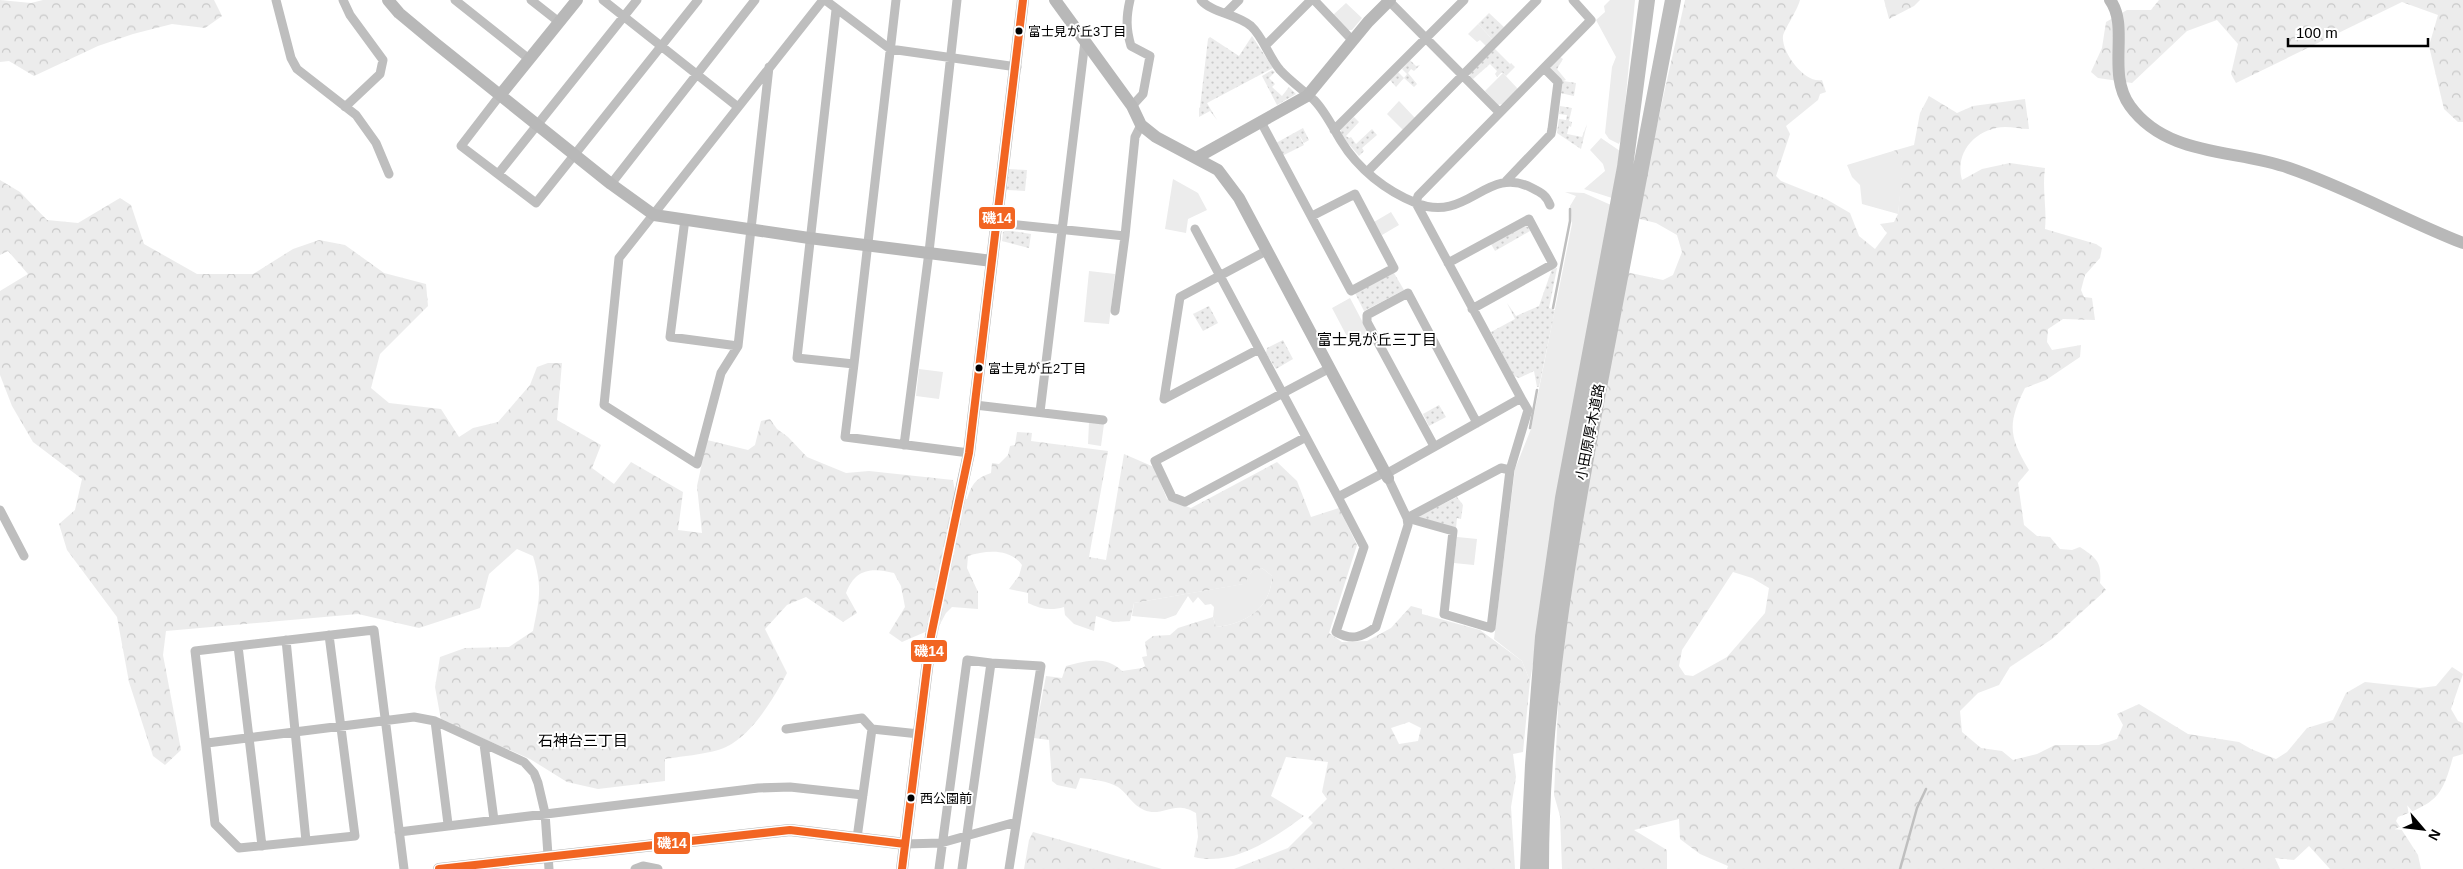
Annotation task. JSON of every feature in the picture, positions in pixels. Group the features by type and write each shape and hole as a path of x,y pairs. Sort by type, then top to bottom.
{"highway":[{"name":"小田原厚木道路","path":"1528,869 1533,765 1543,637 1563,498 1625,167 1647,0"},
{"name":"小田原厚木道路","path":"1541,869 1541,827 1551,687 1574,515 1673,0"},
{"path":"1541,827 1545,869"}],"street":[{"path":"276,0 292,58 297,69 356,115 376,143 389,174"},
{"path":"343,0 350,15 383,60 380,74 345,107"},
{"path":"388,0 435,43 611,184 654,215 809,238 992,261"},
{"path":"455,0 529,59"},
{"path":"531,0 559,22"},
{"path":"577,0 461,146 536,203 698,0"},
{"path":"603,0 738,107"},
{"path":"498,174 637,0"},
{"path":"611,184 755,0"},
{"path":"769,67 738,346 721,373 698,464 604,405 619,258 769,67 824,0 890,49 1017,67"},
{"path":"896,0 845,438 969,454"},
{"path":"904,445 929,252 957,0"},
{"path":"957,509 969,454 1017,67 1023,0"},
{"path":"1055,0 1132,106 1141,126 1156,137 1218,170 1239,198 1330,368 1407,518 1408,526 1376,627 1364,637 1346,637 1336,632 1364,547 1195,229"},
{"path":"1130,0 1126,19 1131,46 1150,56 1142,94 1132,106"},
{"path":"1199,0 1250,25 1280,69 1314,101 1348,152 1383,186 1416,203 1438,208 1466,201 1492,185 1506,181 1517,181 1545,195 1550,205"},
{"path":"1226,12 1239,0"},
{"path":"1265,46 1313,0 1353,40"},
{"path":"1334,130 1464,0"},
{"path":"1367,172 1538,0"},
{"path":"1407,518 1453,531 1444,614 1491,628 1510,470 1528,410 1416,203 1418,196 1591,20 1573,0"},
{"path":"2110,0 2118,23 2118,75 2120,87 2128,104 2156,132 2207,150 2288,168 2463,242"},
{"path":"1196,158 1307,96 1353,40 1389,1 1499,112"},
{"path":"836,10 797,358 854,364"},
{"path":"1040,412 1084,41"},
{"path":"1506,181 1550,134 1558,82 1544,68"},
{"path":"1261,122 1351,291 1394,268 1354,194 1312,216"},
{"path":"1115,311 1135,137 1141,126"},
{"path":"685,219 670,337 738,346"},
{"path":"1448,263 1529,219 1553,264 1472,309"},
{"path":"998,223 1124,236"},
{"path":"1259,349 1164,400 1180,297 1266,251"},
{"path":"1434,446 1367,322 1367,315 1408,293 1477,423"},
{"path":"1306,437 1185,502 1172,496 1155,461 1330,368"},
{"path":"1338,497 1386,475 1521,398"},
{"path":"975,405 1104,420"},
{"path":"1407,518 1501,468 1510,470"},
{"path":"0,510 24,556"},
{"path":"329,635 355,836 239,848 215,824 195,651 286,640 329,635 374,630 404,869"},
{"path":"902,869 931,636"},
{"path":"286,640 306,841"},
{"path":"238,646 262,846"},
{"path":"939,869 967,660 1041,666 1009,869"},
{"path":"962,869 991,663"},
{"path":"206,743 414,717 435,721 524,762 534,773 545,813 548,863"},
{"path":"786,729 862,718 872,729 919,734"},
{"path":"435,721 448,824"},
{"path":"857,838 872,729"},
{"path":"484,744 494,820"},
{"path":"400,832 448,824 758,788 790,787 863,796"},
{"path":"439,869 548,863 790,830 905,844 941,844 1016,822"},
{"path":"634,869 643,866 658,869"}],"green space":[{"path":"0,0 31,3 43,0 214,0 222,16 205,28 172,24 133,34 98,46 34,76 9,61 0,62"},
{"path":"1610,0 1635,0 1622,137 1619,144 1609,139 1605,133 1612,67 1616,57 1596,20 1605,12 1604,6"},
{"path":"1685,0 1800,0 1784,33 1783,43 1795,66 1808,77 1822,80 1826,92 1820,94 1818,100 1786,126 1790,134 1776,176 1781,181 1826,199 1850,213 1859,236 1875,249 1887,233 1880,224 1894,222 1898,214 1903,158 1893,151 1914,145 1920,113 1929,96 1957,113 1973,106 2025,99 2029,129 2005,127 1985,132 1970,143 1961,160 1960,169 1962,180 1982,169 2010,163 2045,168 2045,229 2096,244 2102,248 2100,258 2085,275 2081,290 2084,297 2092,298 2095,320 2063,319 2048,329 2047,342 2052,350 2081,345 2080,357 2046,380 2025,388 2015,411 2013,430 2017,448 2029,470 2018,483 2024,525 2037,536 2050,537 2060,549 2072,550 2080,547 2094,557 2099,565 2100,583 2106,590 2052,639 2010,667 1999,685 1978,693 1960,711 1962,732 1981,748 2002,751 2013,760 2037,754 2055,745 2099,745 2117,739 2123,725 2117,714 2139,704 2188,734 2239,742 2276,759 2287,752 2307,728 2333,720 2346,693 2365,682 2420,688 2436,686 2452,667 2463,674 2451,709 2458,721 2463,723 2463,754 2453,757 2441,790 2430,802 2398,817 2396,821 2418,855 2421,869 2330,869 2309,846 2294,860 2275,858 2280,869 1727,869 1728,866 1700,854 1680,839 1679,819 1634,830 1667,850 1667,869 1562,869 1560,816 1554,795 1560,665 1573,571 1626,272 1663,280 1673,275 1682,252 1677,235 1656,223 1636,218","holes":["1733,572 1752,578 1769,588 1765,613 1727,657 1693,676 1685,675 1679,666 1682,650"]},
{"path":"1884,0 1920,0 1914,6 1889,19"},
{"path":"2159,0 2463,0 2463,122 2458,122 2444,109 2429,46 2438,15 2402,2 2236,83 2231,74 2238,44 2217,20 2187,31 2132,83 2098,78 2091,72 2102,48 2106,22 2127,10 2151,10"},
{"path":"1346,3 1362,18 1352,30 1348,30 1333,15"},
{"path":"1489,13 1505,28 1493,40 1478,24"},
{"path":"1478,24 1493,40 1486,46 1480,40 1477,42 1468,34"},
{"path":"1252,36 1273,68 1207,103 1217,120 1210,111 1199,117 1199,108 1202,106 1200,107 1208,39 1210,37 1239,56"},
{"path":"1494,48 1510,64 1504,71 1511,63 1515,67 1506,76 1502,72 1497,77 1495,74 1497,71 1490,64 1473,79 1470,77 1470,73"},
{"path":"1560,57 1563,59 1557,69 1566,80 1563,81 1576,83 1574,96 1560,93 1551,70 1551,66"},
{"path":"1410,60 1416,66 1420,65 1414,71 1411,69 1408,73 1417,84 1414,87 1404,78 1407,74 1402,69"},
{"path":"1272,70 1275,72 1269,78 1275,84 1272,87 1282,96 1289,87 1296,94 1277,105 1262,76"},
{"path":"1398,72 1404,78 1396,87 1390,80"},
{"path":"1503,73 1518,89 1502,104 1498,105 1485,91"},
{"path":"1399,101 1415,118 1403,130 1387,114"},
{"path":"1560,106 1572,108 1569,121 1572,122 1567,134 1582,137 1587,124 1581,149 1557,133 1559,119 1566,120 1567,115 1559,114"},
{"path":"1354,117 1359,122 1346,136 1351,137 1356,144 1372,129 1377,135 1362,148 1364,151 1359,156 1341,135 1341,129"},
{"path":"1303,128 1309,140 1304,143 1298,133 1304,145 1282,156 1276,143"},
{"path":"1601,138 1620,151 1612,198 1584,189 1605,171 1603,164 1590,150"},
{"path":"1893,151 1904,158 1898,214 1862,204 1860,185 1852,177 1847,165"},
{"path":"1009,169 1027,170 1025,191 1007,190"},
{"path":"1173,179 1198,193 1207,210 1188,219 1186,233 1165,229"},
{"path":"0,180 20,192 47,220 78,223 120,198 131,205 144,244 197,274 253,274 293,249 319,240 345,245 384,273 426,284 428,306 380,354 371,388 389,403 441,409 459,437 473,428 498,422 530,385 537,367 548,363 562,363 557,420 601,445 592,468 614,484 631,462 683,492 678,530 702,533 697,486 707,440 748,450 755,445 761,421 770,419 777,429 788,437 807,457 846,473 869,471 953,480 956,498 967,499 975,482 991,473 992,463 999,464 1008,455 1010,446 1015,445 1017,432 1032,433 1031,441 1108,451 1089,557 1106,560 1124,454 1154,467 1167,499 1191,508 1277,462 1297,481 1311,517 1339,508 1357,545 1329,633 1342,642 1367,641 1391,628 1411,606 1422,609 1422,614 1480,630 1522,661 1530,681 1523,752 1513,754 1516,777 1511,807 1515,869 1234,869 1288,848 1313,823 1308,818 1327,799 1322,792 1328,762 1286,757 1271,796 1304,816 1253,849 1224,858 1194,857 1198,837 1196,813 1188,809 1174,808 1151,812 1136,805 1118,787 1110,783 1080,778 1076,789 1057,785 1052,781 1049,740 1034,738 1046,676 1062,678 1066,666 1088,661 1109,663 1122,671 1142,668 1145,666 1142,657 1147,656 1145,642 1153,636 1170,635 1178,628 1213,617 1216,627 1247,618 1262,605 1271,587 1272,576 1262,568 1253,570 1244,584 1134,603 1130,621 1113,622 1096,616 1094,631 1074,624 1065,615 1064,607 1046,609 1037,607 1028,603 1028,593 1009,589 1019,576 1022,565 1017,559 997,552 975,554 968,556 967,568 978,592 978,609 952,607 946,613 939,626 902,642 889,633 905,607 901,586 894,573 871,570 859,575 850,585 846,593 857,613 843,622 806,597 787,605 765,629 787,673 761,715 745,734 726,747 665,759 665,781 598,789 567,782 530,759 441,720 435,687 440,657 465,648 509,647 533,631 539,594 538,577 533,556 517,549 489,574 480,608 419,628 358,614 166,631 163,655 181,750 165,765 153,756 129,682 117,617 67,550 59,524 75,510 82,479 33,442 12,406 0,375 0,291 28,274 8,251 0,255","holes":["1409,722 1421,728 1418,741 1399,744 1391,728"]},
{"path":"1565,192 1584,193 1611,205 1530,681 1522,661 1494,639 1515,469 1531,429 1572,224 1570,206 1576,196"},
{"path":"1391,212 1399,225 1382,235 1374,222"},
{"path":"1525,226 1529,227 1530,231 1495,251 1491,244"},
{"path":"1006,230 1031,234 1029,248 1002,241 1003,232"},
{"path":"1557,268 1549,308 1555,310 1539,387 1537,387 1534,371 1519,378 1514,376 1491,332 1515,319 1507,303 1516,316 1539,306 1552,269"},
{"path":"1089,271 1115,274 1109,324 1084,322"},
{"path":"1394,273 1404,290 1364,311 1355,293"},
{"path":"1350,298 1370,336 1352,346 1332,308"},
{"path":"1209,306 1218,323 1203,331 1193,314"},
{"path":"1283,340 1293,359 1276,369 1266,353 1267,348"},
{"path":"919,369 943,372 939,399 916,396"},
{"path":"1439,405 1446,417 1429,426 1423,414"},
{"path":"1089,422 1104,424 1101,446 1088,444"},
{"path":"1457,497 1463,505 1461,519 1457,518 1456,528 1417,517"},
{"path":"1457,537 1477,539 1474,565 1454,563"},
{"path":"1262,568 1272,576 1271,587 1267,597 1255,612 1237,622 1216,627 1213,617 1214,607 1211,604 1205,605 1198,597 1193,603 1188,596 1176,615 1165,619 1132,616 1134,603 1243,584 1253,570"},
{"path":"1033,832 1162,869 1024,869 1029,840"}],"waterway":[{"path":"1553,308 1570,221 1570,209"},
{"path":"1530,428 1537,390"},
{"path":"1900,869 1917,808 1926,789"}],"tunnel":[{"path":"931,636 957,509"}],"transit line":[{"name":"磯14","path":"902,869 931,636 969,453 1023,0"},
{"name":"磯14","path":"439,869 790,830 905,844"}],"place":[{"name":"富士見が丘3丁目","path":"1019,31"},
{"name":"富士見が丘2丁目","path":"979,368"},
{"name":"西公園前","path":"911,798"}],"district":[{"name":"富士見が丘三丁目","path":"1377,339"},
{"name":"石神台三丁目","path":"583,740"}]}
